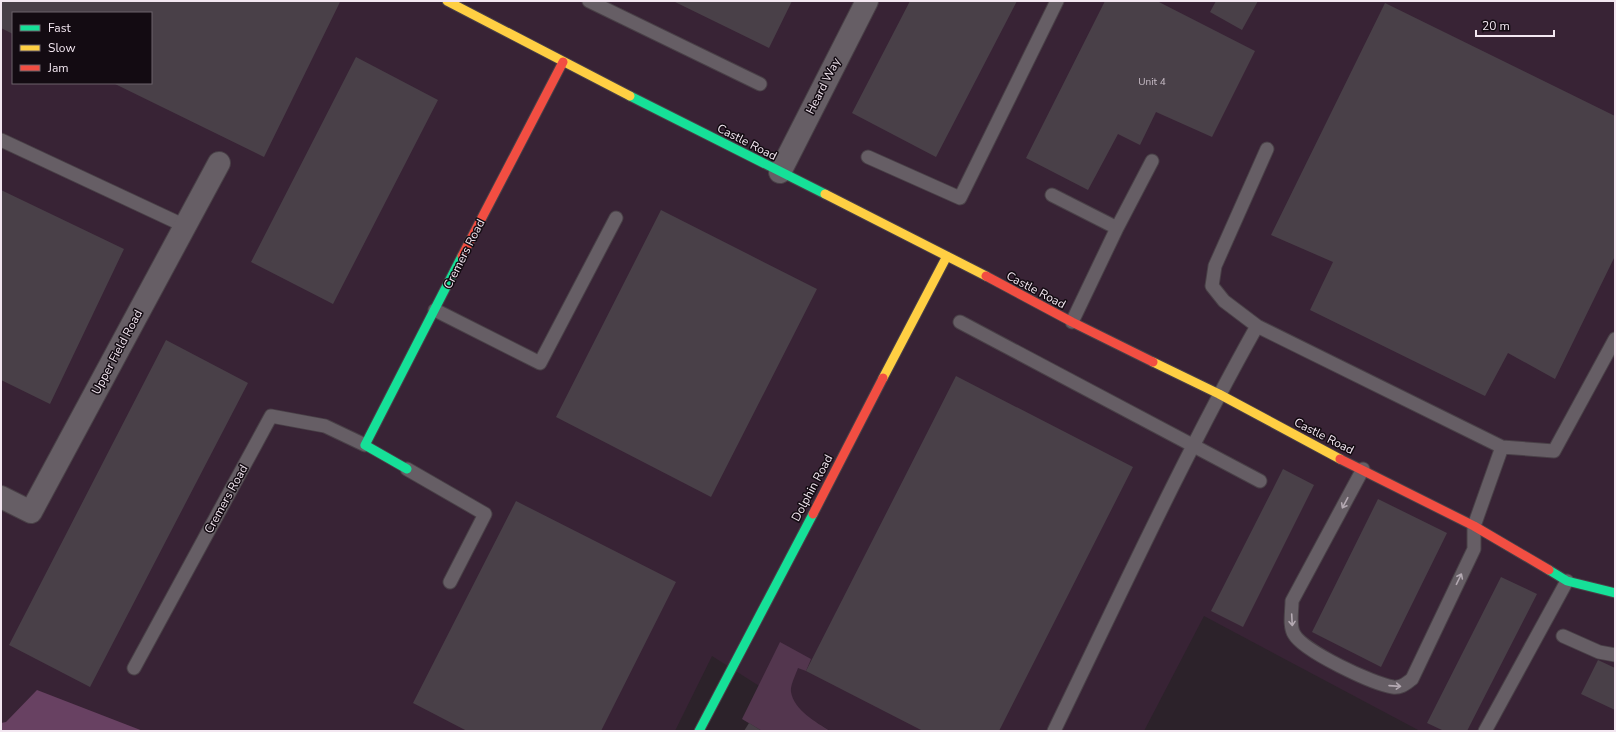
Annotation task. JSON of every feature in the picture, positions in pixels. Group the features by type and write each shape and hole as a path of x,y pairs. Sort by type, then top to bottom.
{"main road":[{"name":"Castle Road","path":"446,1 563,62 947,256 1072,322 1219,394 1307,442 1474,526 1568,581 1615,593"},
{"name":"Cremers Road","path":"407,469 365,445 563,62"},
{"name":"Dolphin Road","path":"698,731 947,256"}],"street":[{"name":"Heard Way","path":"780,172 867,1"},
{"name":"Upper Field Road","path":"1,497 31,512 218,163"}],"lane":[{"path":"589,1 760,84"},
{"path":"868,157 960,198 1057,1"},
{"path":"1,140 185,226"},
{"path":"1267,148 1215,266 1212,286 1224,301 1257,326 1502,447 1554,451 1615,339"},
{"path":"1072,322 1117,228 1152,161"},
{"path":"1052,195 1117,228"},
{"path":"435,310 540,363 616,218"},
{"path":"960,322 1260,481"},
{"path":"1054,731 1150,531 1219,394 1257,326"},
{"name":"Cremers Road","path":"134,668 271,416 325,426 365,445"},
{"path":"1363,469 1292,601 1291,620 1293,634 1305,646 1320,655 1370,680 1393,687 1401,687 1412,679 1474,549 1474,526 1502,447"},
{"path":"407,469 485,514 450,582"},
{"path":"1485,731 1568,581"},
{"path":"1563,636 1599,652 1615,655"}],"shaded area":[{"path":"1,1 1615,1 1615,731 1420,731 1204,616 1144,731 830,731 712,656 675,731 1,731"},
{"path":"780,642 811,659 806,671 798,668 792,683 791,692 796,704 806,715 830,731 762,731 742,719"},
{"path":"37,690 143,731 1,731 1,723 6,722"}],"building":[{"path":"1,1 340,2 264,157 115,84 152,84 152,12 12,12 12,34 1,28"},
{"path":"673,1 792,1 769,48"},
{"path":"910,1 1017,1 936,157 852,113"},
{"path":"1105,1 1157,1 1255,51 1212,137 1156,112 1140,145 1118,134 1088,190 1026,158"},
{"path":"1216,1 1258,1 1242,30 1210,12"},
{"path":"1385,3 1615,116 1615,256 1555,379 1508,353 1485,396 1310,310 1333,262 1271,235"},
{"path":"356,57 438,100 333,304 251,262"},
{"path":"1,190 124,249 50,404 1,380"},
{"path":"661,210 817,289 711,497 556,417"},
{"path":"166,340 248,383 90,687 9,645"},
{"path":"956,376 1133,467 999,731 923,731 806,671"},
{"path":"1283,469 1314,485 1243,627 1211,611"},
{"path":"1378,499 1447,533 1381,667 1312,632"},
{"path":"516,501 676,582 601,731 467,731 413,703"},
{"path":"1501,577 1537,594 1467,731 1444,731 1427,723"},
{"path":"1598,660 1615,668 1615,710 1581,694"},
{"path":"749,723 762,731 744,731"}],"traffic: fast":[{"path":"630,96 825,194"},
{"path":"407,469 365,445 462,256"},
{"path":"699,731 813,514"},
{"path":"1549,570 1567,581 1615,593"}],"traffic: slow":[{"path":"447,1 630,96"},
{"path":"825,194 986,276"},
{"path":"883,378 947,256"},
{"path":"1153,362 1219,394 1340,459"}],"traffic: jam":[{"path":"462,256 563,62"},
{"path":"986,276 1072,322 1153,362"},
{"path":"813,514 883,378"},
{"path":"1340,459 1474,526 1549,570"}]}
